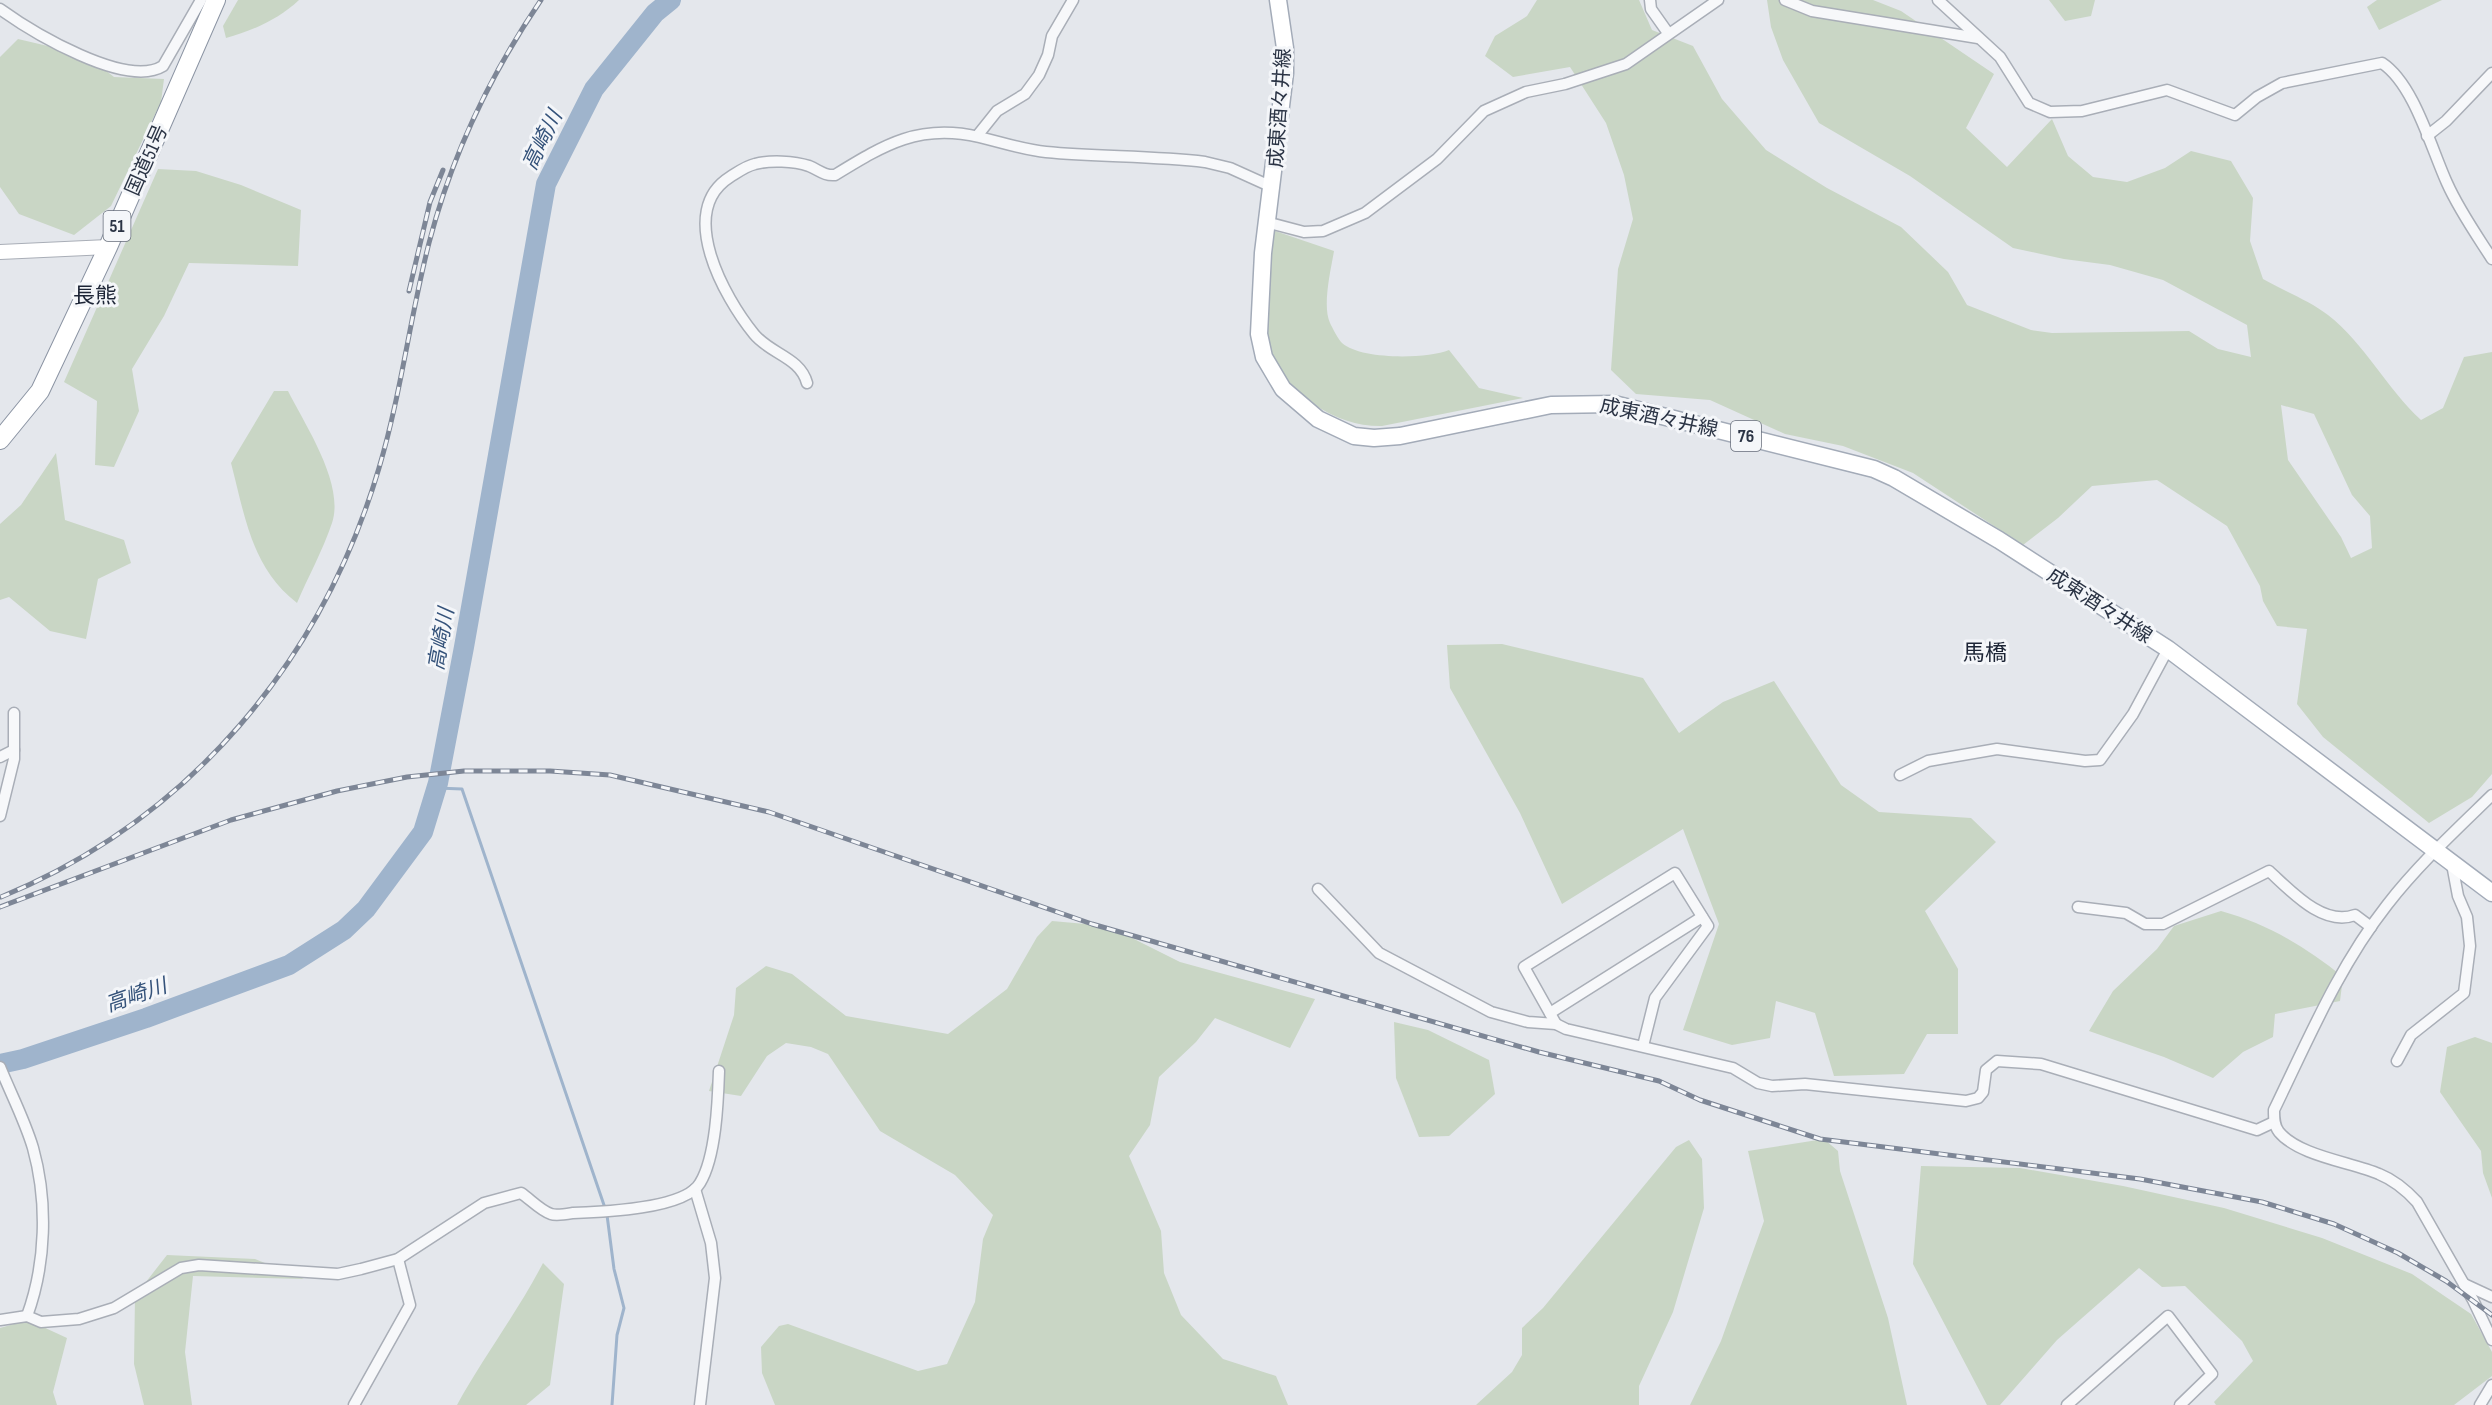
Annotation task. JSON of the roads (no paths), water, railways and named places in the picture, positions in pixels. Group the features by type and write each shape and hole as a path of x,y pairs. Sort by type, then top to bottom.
{"highway":[{"name":"国道51号","path":"0,440 40,391 108,247 216,0"}],"main road":[{"name":"成東酒々井線","path":"1278,0 1285,48 1285,73 1266,222 1259,334 1263,357 1282,389 1318,419 1354,436 1374,438 1400,436 1551,405 1614,404 1852,463 1894,478 2084,593 2168,649 2492,893"}],"street":[{"path":"0,9 67,50 89,60 134,70 155,71 163,66 201,0"},
{"path":"977,136 997,111 1025,94 1048,55 1052,36 1073,0"},
{"path":"1650,0 1652,9 1668,33"},
{"path":"1266,222 1304,232 1323,231 1365,213 1437,159 1484,111 1526,92 1565,84 1626,64 1718,0"},
{"path":"1785,0 1812,11 1979,39"},
{"path":"1938,0 2000,57 2029,103 2050,112 2082,111 2167,90 2235,115 2282,83 2382,63 2394,71 2421,121 2452,194 2492,259"},
{"path":"2427,136 2446,121 2492,73"},
{"path":"807,382 798,365 756,336 719,278 710,257 706,226 709,198 717,185 755,164 791,162 835,175 872,151 912,136 929,133 977,136 1045,152 1205,162 1230,168 1272,187"},
{"path":"0,252 108,247"},
{"path":"1900,775 1928,761 1997,749 2085,761 2100,760 2133,714 2168,649"},
{"path":"0,816 14,750 14,713"},
{"path":"0,757 14,750"},
{"path":"2492,795 2435,851 2387,904 2371,927 2325,1004 2274,1110 2274,1122 2279,1132 2297,1146 2380,1174 2404,1188 2417,1202 2464,1284 2492,1341"},
{"path":"2397,1061 2411,1035 2464,993 2470,946 2467,917 2458,896 2452,864"},
{"path":"2078,907 2126,913 2145,924 2163,924 2269,871 2321,913 2344,919 2355,915 2371,927"},
{"path":"1556,1024 1524,967 1675,873 1708,926 1655,998 1643,1046"},
{"path":"1318,890 1379,953 1491,1012 1528,1022 1556,1024 1566,1029 1733,1068 1758,1083 1772,1086 1805,1084 1966,1101 1978,1098 1983,1092 1986,1070 1997,1061 2041,1064 2257,1130 2274,1122"},
{"path":"1550,1013 1702,917"},
{"path":"0,1320 27,1316 41,1322 78,1319 114,1308 181,1268 200,1265 338,1274 398,1259 484,1203 521,1193 551,1215 663,1203 695,1189 708,1166 719,1071"},
{"path":"2,1072 33,1149 42,1208 42,1262 38,1287 27,1316"},
{"path":"695,1189 711,1243 715,1278 699,1405"},
{"path":"354,1405 410,1305 398,1259"},
{"path":"2464,1284 2492,1297"},
{"path":"2067,1405 2168,1316 2212,1374 2180,1405"},
{"path":"2480,1405 2492,1385"}],"waterway":[{"name":"高崎川","path":"0,1064 23,1059 146,1018 289,965 344,930 366,909 423,832 438,783 464,647 546,184 594,89 655,13 671,0"},
{"path":"437,788 462,789 605,1208"},
{"path":"607,1215 614,1269 624,1308 617,1335 612,1405"}],"railway":[{"path":"1,897 69,864 131,825 188,778 239,726 284,668 322,606 354,539 379,468 429,243 449,178 489,86 541,0"},
{"path":"409,291 430,202 443,170"},
{"path":"0,907 231,820 337,791 407,777 464,771 550,771 610,775 769,812 1092,924 1539,1052 1659,1081 1700,1100 1820,1139 2140,1179 2262,1202 2334,1224 2398,1253 2446,1281 2492,1315"}],"district":[{"name":"長熊","path":"95,295"},
{"name":"馬橋","path":"1985,652"}]}
